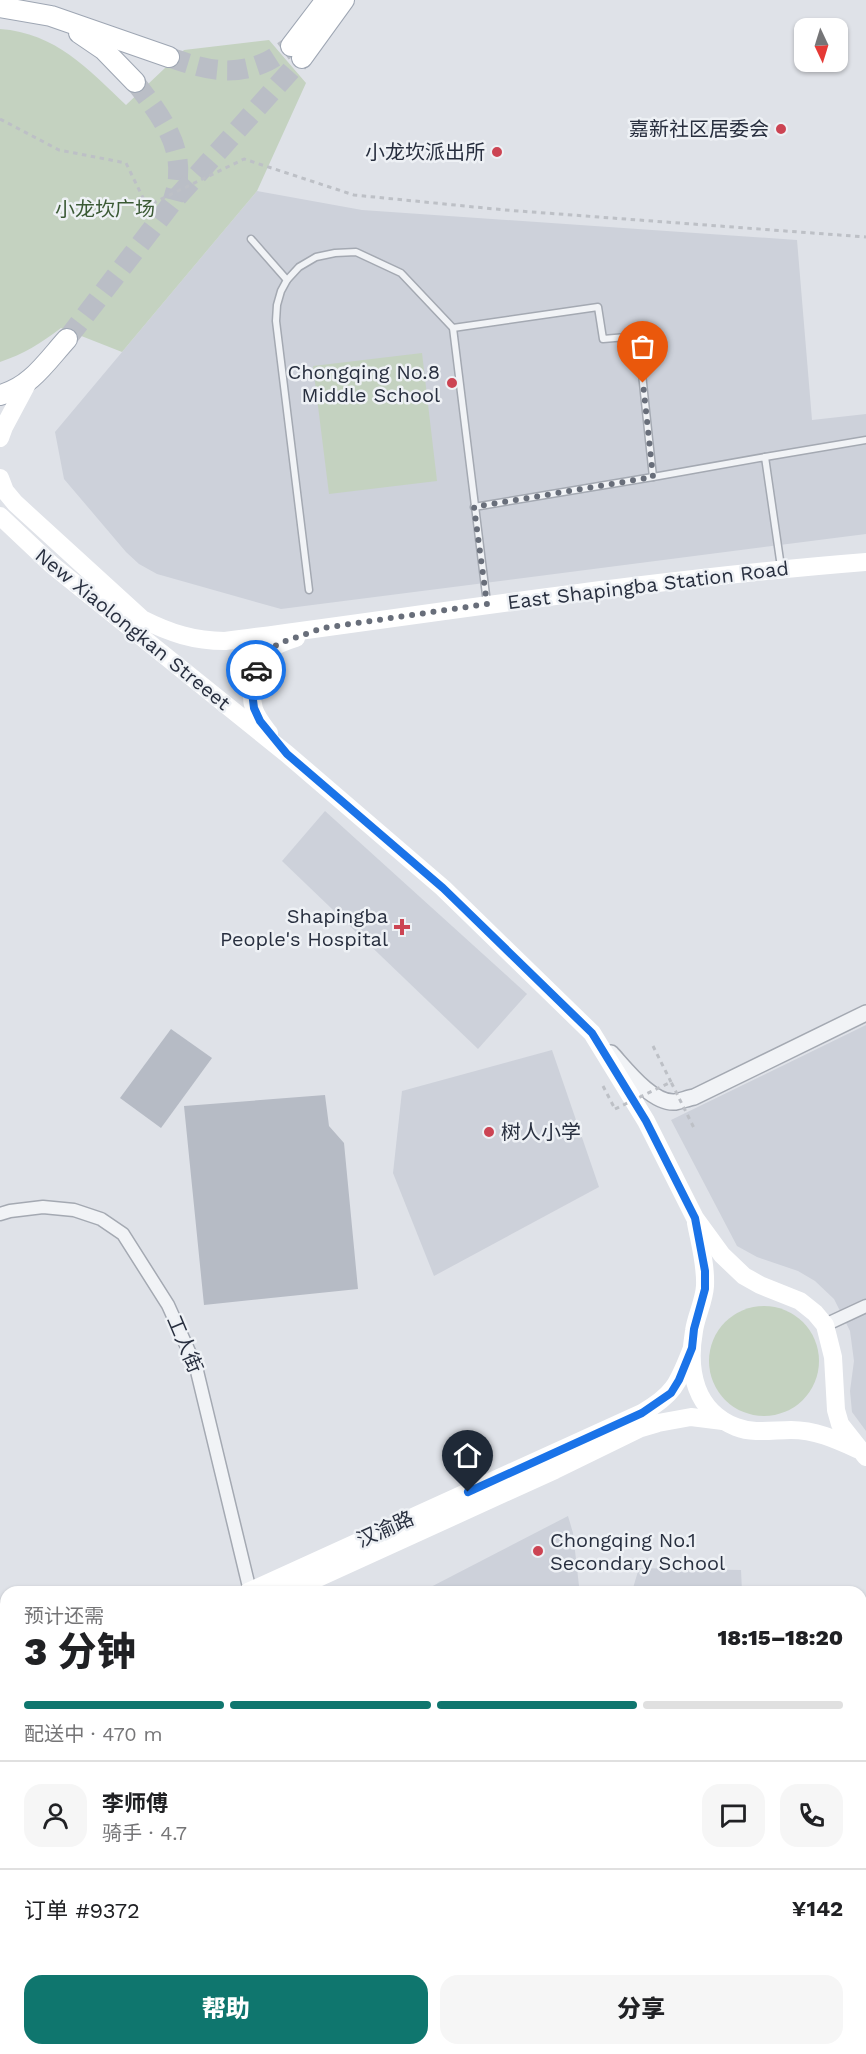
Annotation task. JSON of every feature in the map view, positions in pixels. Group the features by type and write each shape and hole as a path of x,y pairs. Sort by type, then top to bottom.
{"main road":[{"path":"326,0 297,52 344,0"},
{"path":"0,7 51,16 168,57"},
{"path":"51,16 104,50 135,82"},
{"path":"0,438 5,418 28,382 67,339"},
{"path":"0,395 11,393 28,382"},
{"path":"0,478 5,491 15,503 142,619 163,630 202,641 225,641 323,628"},
{"name":"New Xiaolongkan Streeet","path":"0,516 52,565 287,754 443,888 592,1033 646,1121 695,1218 705,1271 702,1304 694,1329 692,1348 693,1368 700,1398 708,1409 723,1421 738,1428 753,1431 810,1431 829,1436 863,1453"},
{"name":"East Shapingba Station Road","path":"323,628 487,604 782,568 866,562"},
{"path":"287,754 260,721 254,708 252,692 257,665 266,652 280,643 323,628"},
{"path":"695,1218 722,1255 744,1276 800,1302 815,1313 825,1325 833,1357 836,1410 840,1424 863,1453"},
{"name":"汉渝路","path":"260,1586 642,1413 671,1393 692,1348"},
{"name":"汉渝路","path":"300,1586 555,1470 641,1428 691,1417 723,1421"}],"street":[{"path":"592,1033 644,1088 662,1100 674,1102 694,1097 866,1013"},
{"name":"工人街","path":"0,1214 43,1207 74,1210 101,1219 123,1234 168,1305 196,1367 248,1586"},
{"path":"825,1325 866,1306"}],"lane":[{"path":"251,239 287,280"},
{"path":"309,590 276,321 277,305 287,280 299,267 316,257 356,252 401,273 453,328 487,604"},
{"path":"453,328 598,307 603,339 638,336 653,477"},
{"path":"474,507 866,440"},
{"path":"765,457 782,568"}],"path":[{"path":"0,119 58,150 126,163 147,206 244,159 354,195 505,210 866,237"},
{"path":"653,1046 694,1128"},
{"path":"601,1083 615,1109 671,1082"}],"shaded area":[{"name":"Chongqing No.8 Middle School","path":"257,191 362,210 797,240 812,420 866,414 866,534 281,609 157,574 139,564 126,552 64,479 55,432"},
{"name":"Shapingba People's Hospital","path":"325,811 527,994 478,1049 282,861"},
{"path":"866,1025 866,1431 852,1412 850,1391 854,1361 850,1331 834,1299 815,1281 798,1271 757,1257 737,1246 671,1120"},
{"name":"树人小学","path":"552,1050 599,1187 434,1276 393,1173 402,1091"},
{"name":"Chongqing No.1 Secondary School","path":"568,1516 573,1533 579,1586 433,1586"},
{"name":"Chongqing No.1 Secondary School","path":"639,1568 741,1570 742,1586 634,1586"}],"green space":[{"name":"小龙坎广场","path":"0,29 20,32 54,45 84,66 126,105 184,50 269,40 306,83 257,191 122,352 61,328 32,348 0,362"},
{"path":"422,353 437,481 329,494 313,366"},
{"path":"764,1306 785,1310 803,1322 815,1340 819,1361 815,1382 803,1400 785,1412 764,1416 743,1412 725,1400 713,1382 709,1361 713,1340 725,1322 743,1310"}],"building":[{"path":"171,1029 212,1058 161,1128 120,1098"},
{"path":"325,1095 329,1126 344,1143 358,1289 204,1305 184,1106"}],"tunnel":[{"path":"169,57 218,70 242,69 271,59 291,46"},
{"path":"67,339 172,203 302,58"},
{"path":"135,82 166,126 176,150 178,179 173,200"}],"way so far":[{"path":"256,670 266,652 280,643 323,628 487,604 474,507 653,477 643,383"}],"place":[{"name":"嘉新社区居委会","path":"781,129"},
{"name":"小龙坎派出所","path":"497,152"},
{"name":"Chongqing No.8 Middle School","path":"452,383"},
{"name":"Shapingba People's Hospital","path":"402,927"},
{"name":"树人小学","path":"489,1132"},
{"name":"Chongqing No.1 Secondary School","path":"538,1551"}],"route":[{"path":"256,670 252,692 254,708 260,721 287,754 443,888 592,1033 646,1121 695,1218 705,1271 705,1289 694,1329 692,1348 671,1393 642,1413 468,1492"}]}
